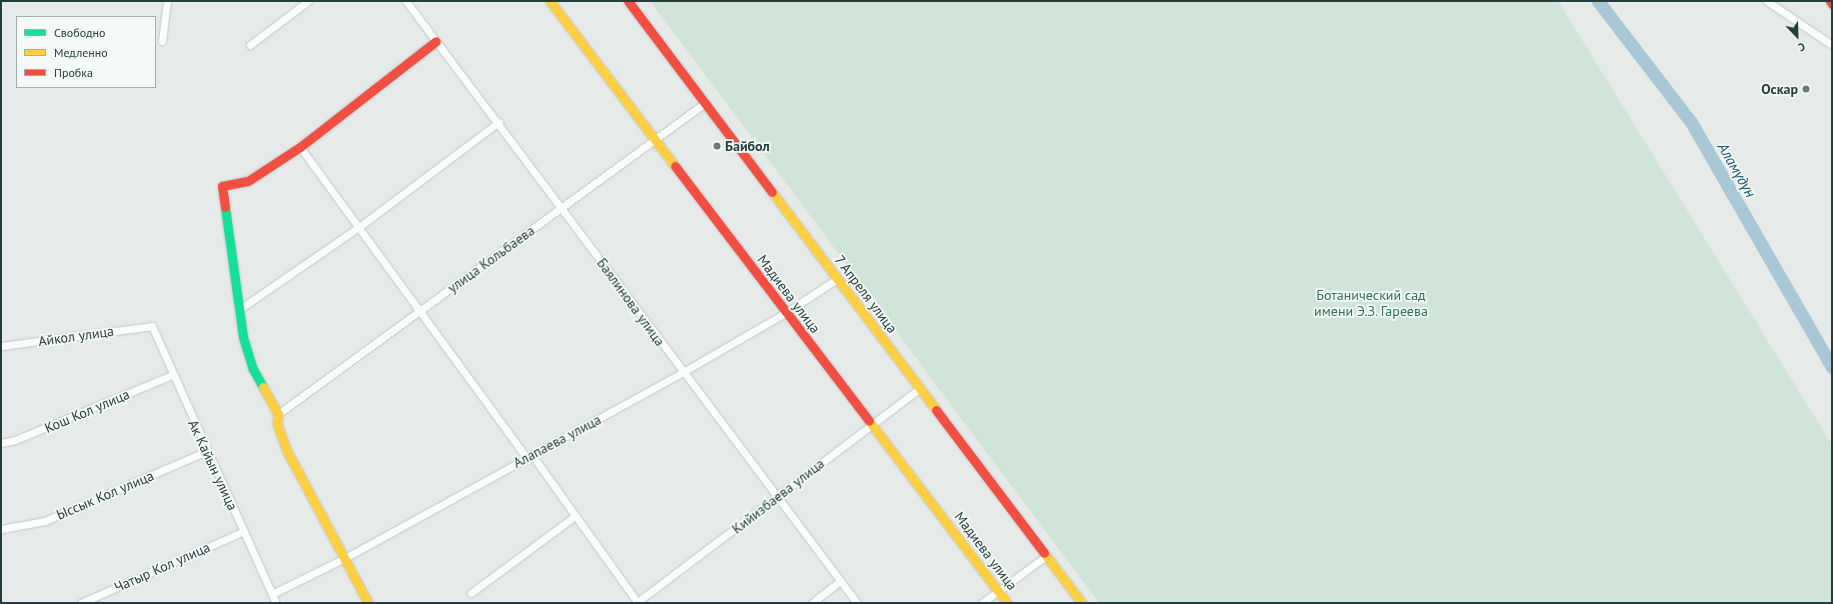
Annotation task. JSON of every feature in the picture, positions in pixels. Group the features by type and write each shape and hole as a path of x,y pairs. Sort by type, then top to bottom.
{"street":[{"path":"162,41 167,1"},
{"path":"250,45 308,1"},
{"name":"Баялинова улица","path":"406,1 499,122 776,498 857,603"},
{"name":"Мадиева улица","path":"550,1 785,314 871,423 1007,603"},
{"name":"7 Апреля улица","path":"628,1 919,389 1082,603"},
{"path":"1767,1 1832,45"},
{"path":"368,603 287,451 276,424 278,414 253,369 243,337 222,186 248,181 300,147 436,41"},
{"name":"улица Кольбаева","path":"278,414 705,104"},
{"path":"240,309 359,227 499,122"},
{"path":"300,147 420,311 575,516 637,603"},
{"name":"Алапаева улица","path":"272,594 345,558 683,372 785,314 837,279"},
{"name":"Айкол улица","path":"1,346 152,326"},
{"name":"Ак Кайын улица","path":"152,326 172,375 276,603"},
{"name":"Кош Кол улица","path":"1,443 15,440 172,375"},
{"name":"Кийизбаева улица","path":"637,603 776,498 871,423 919,389"},
{"name":"Ыссык Кол улица","path":"1,528 45,521 207,451"},
{"path":"471,593 575,516"},
{"name":"Чатыр Кол улица","path":"81,603 244,531"},
{"path":"982,603 1046,556"},
{"path":"812,603 840,581"}],"green space":[{"name":"Ботанический сад имени Э.З. Гареева","path":"650,1 1558,1 1832,445 1832,603 1099,603"}],"waterway":[{"name":"Аламүдүн","path":"1598,1 1691,122 1832,367"}],"traffic: fast":[{"path":"225,207 243,337 253,369 263,387"}],"traffic: slow":[{"path":"550,1 675,166"},
{"path":"772,192 936,410"},
{"path":"263,387 278,414 277,424 287,451 368,603"},
{"path":"869,421 1007,603"},
{"path":"1044,553 1082,603"}],"traffic: jam":[{"path":"628,1 772,192"},
{"path":"225,207 222,186 248,181 300,147 436,41"},
{"path":"675,166 869,421"},
{"path":"936,410 1044,553"}],"place":[{"name":"Оскар","path":"1806,89"},
{"name":"Байбол","path":"717,146"}]}
